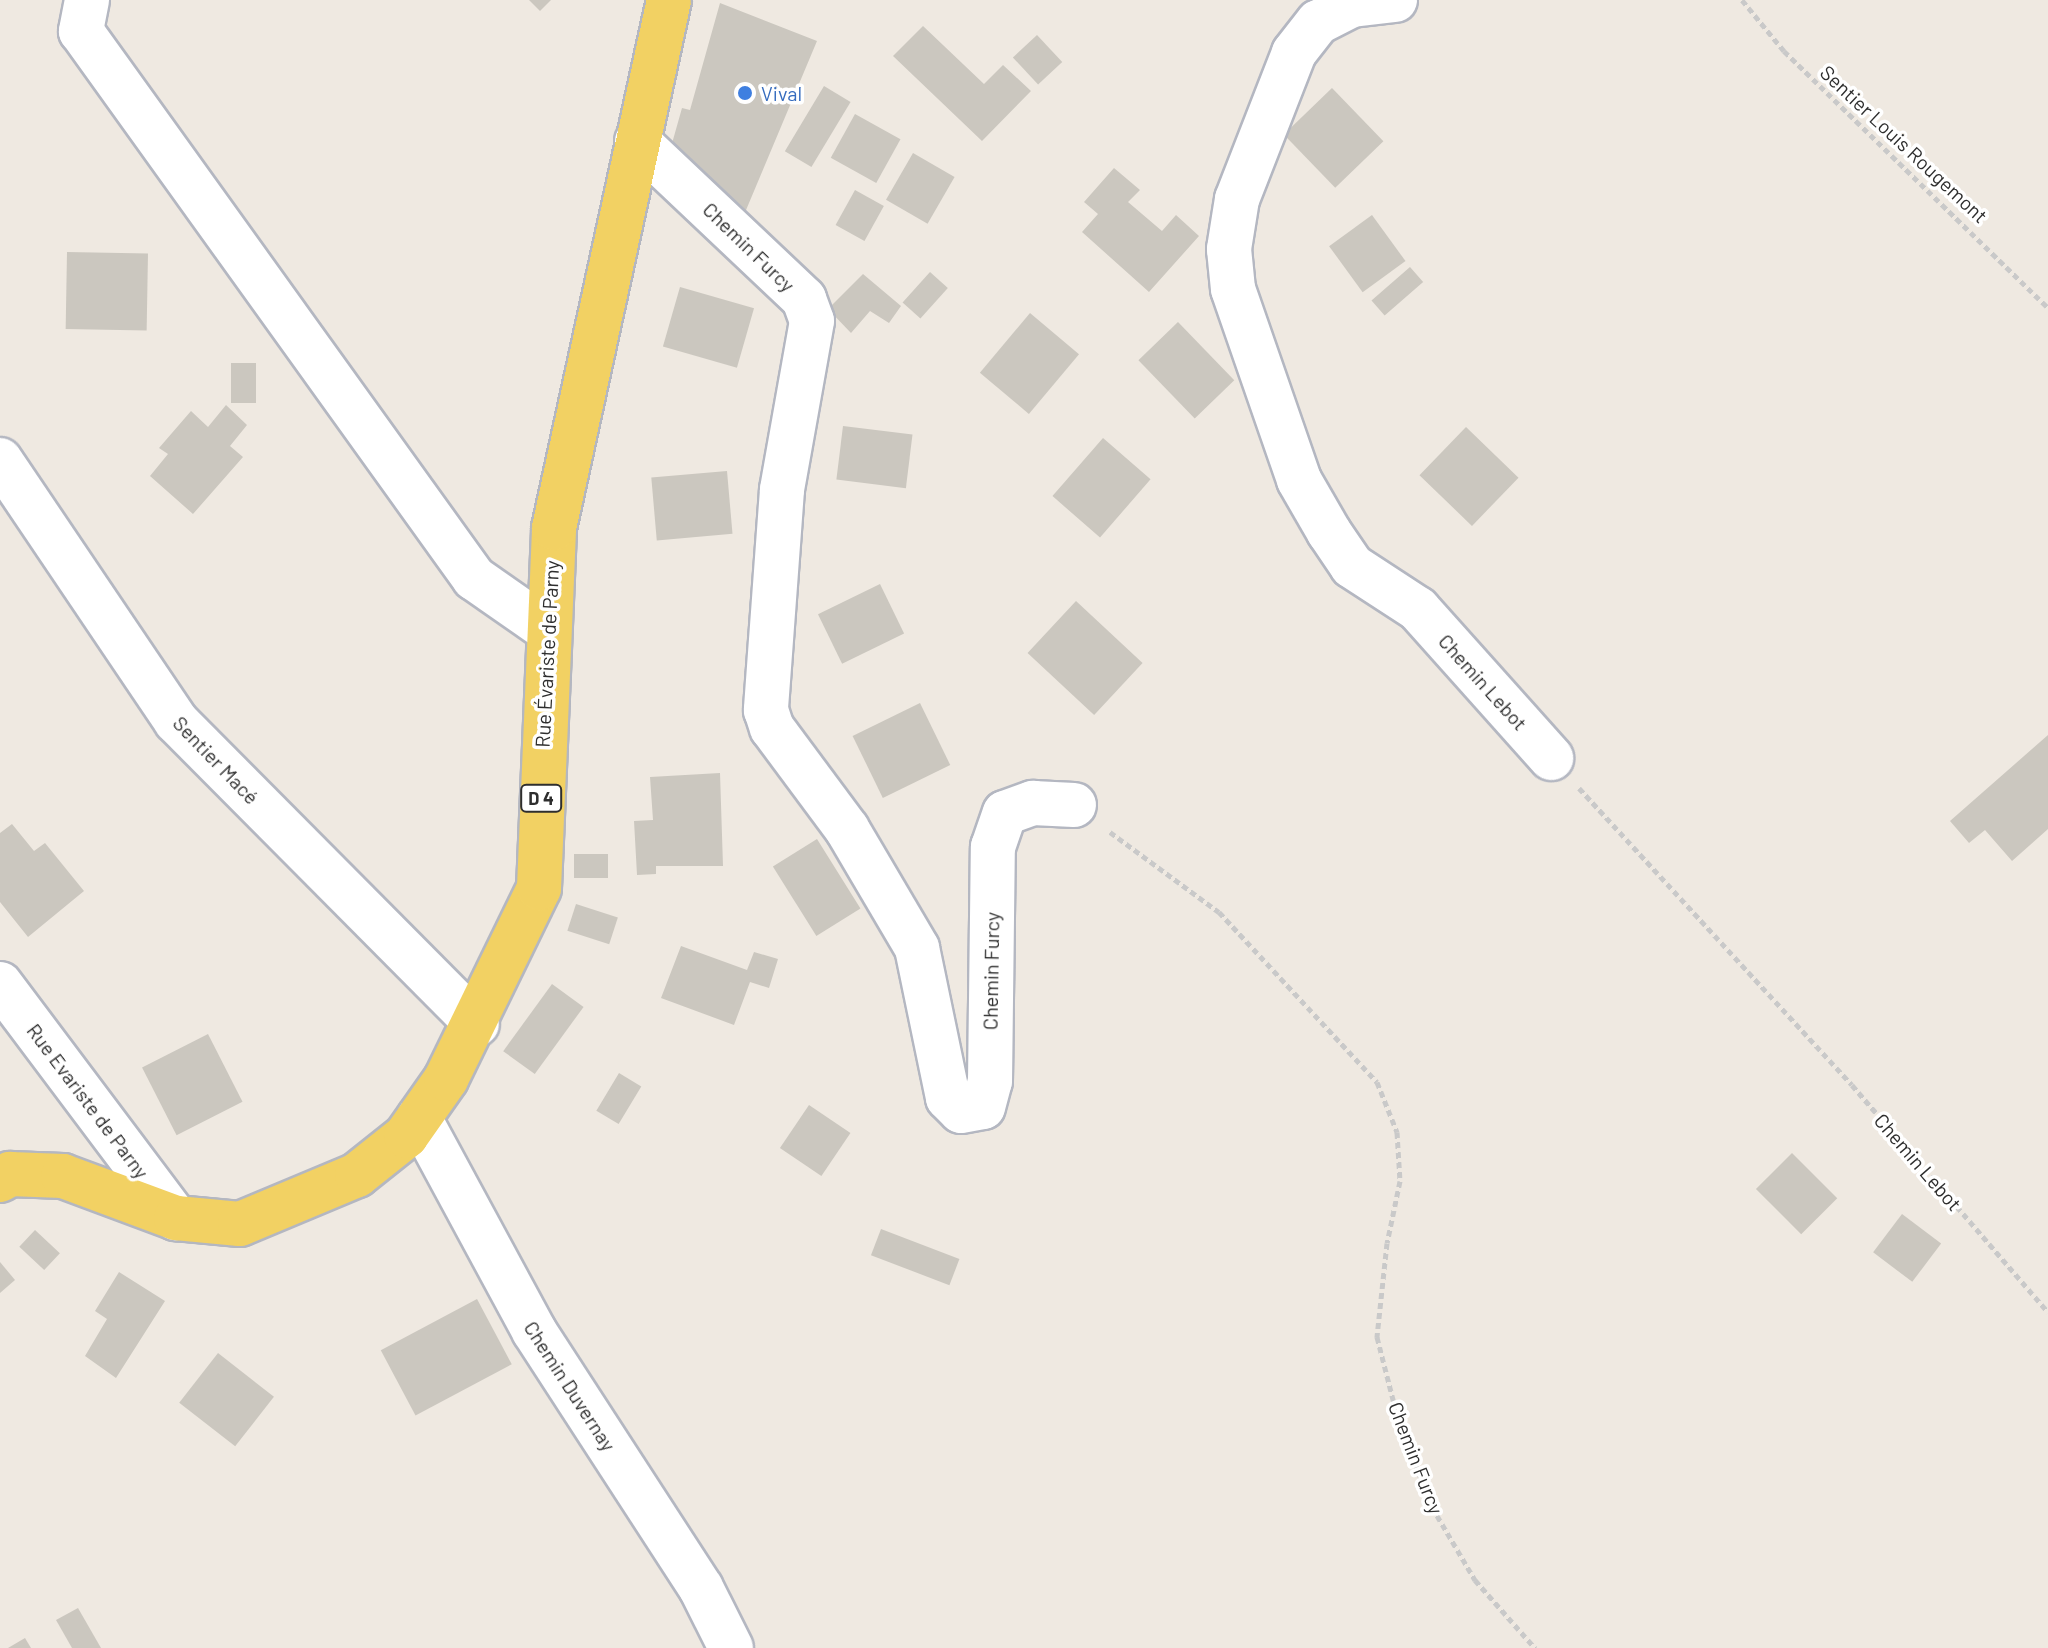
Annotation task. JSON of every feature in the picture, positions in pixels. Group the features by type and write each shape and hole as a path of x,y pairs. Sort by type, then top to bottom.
{"main road":[{"name":"Rue Évariste de Parny","path":"0,1180 10,1174 63,1176 176,1218 240,1224 357,1175 406,1136 477,1024 539,888 547,629 554,528 669,0"}],"street":[{"path":"87,0 81,31 474,578 547,629"},
{"name":"Chemin Lebot","path":"1395,0 1352,5 1318,22 1294,53 1237,199 1229,249 1233,289 1299,480 1352,566 1418,609 1551,758"},
{"name":"Chemin Furcy","path":"637,141 804,299 812,321 782,490 766,710 772,728 847,829 917,948 948,1098 961,1111 983,1107 990,1081 993,847 1005,813 1033,803 1074,805"},
{"name":"Sentier Macé","path":"0,460 176,721 477,1024"},
{"name":"Rue Evariste de Parny","path":"0,984 176,1218"},
{"name":"Chemin Duvernay","path":"419,1118 534,1331 701,1588 731,1648"}],"path":[{"name":"Sentier Louis Rougemont","path":"1742,0 1784,51 2048,308"},
{"name":"Chemin Lebot","path":"1551,758 1852,1085 2048,1312"},
{"name":"Chemin Furcy","path":"1074,805 1219,912 1377,1082 1398,1144 1400,1181 1387,1243 1377,1337 1398,1419 1432,1507 1475,1580 1535,1648"}],"building":[{"path":"529,0 551,0 540,11"},
{"path":"720,3 817,41 741,222 669,154 682,108 690,110"},
{"path":"923,26 984,84 1003,65 1031,91 982,141 893,56"},
{"path":"1037,35 1062,62 1038,85 1013,58"},
{"path":"824,86 851,102 811,167 785,151"},
{"path":"1332,88 1383,141 1335,188 1284,135"},
{"path":"855,114 900,139 876,183 831,158"},
{"path":"913,153 955,177 928,224 886,200"},
{"path":"1114,168 1140,190 1128,202 1162,231 1176,215 1199,236 1149,292 1082,232 1098,214 1084,202"},
{"path":"855,190 884,206 864,241 836,225"},
{"path":"1372,215 1406,261 1363,292 1329,246"},
{"path":"67,252 148,253 147,330 66,329"},
{"path":"1410,267 1423,282 1385,316 1372,300"},
{"path":"930,272 948,288 920,319 903,302"},
{"path":"863,274 901,306 889,323 870,311 851,333 828,309"},
{"path":"680,287 754,308 737,368 663,347"},
{"path":"1030,313 1079,354 1029,414 980,373"},
{"path":"1178,322 1234,380 1195,418 1138,360"},
{"path":"231,363 256,363 256,403 231,403"},
{"path":"226,405 247,425 230,446 243,457 193,514 150,476 168,454 159,448 191,411 208,427"},
{"path":"843,426 912,435 906,488 836,480"},
{"path":"1466,427 1519,478 1472,526 1419,475"},
{"path":"1103,438 1151,479 1100,537 1052,496"},
{"path":"727,471 732,534 657,540 651,478"},
{"path":"880,584 904,633 842,664 818,614"},
{"path":"1076,601 1143,663 1094,715 1028,653"},
{"path":"920,703 950,765 883,798 853,736"},
{"path":"2048,735 2048,829 2012,861 1985,830 1969,843 1950,821"},
{"path":"720,773 723,866 656,866 656,874 637,875 634,821 653,820 650,777"},
{"path":"12,824 34,851 45,843 84,891 28,937 0,902 0,833"},
{"path":"817,839 860,909 816,936 773,867"},
{"path":"574,854 608,854 608,878 574,878"},
{"path":"576,904 618,918 609,944 567,931"},
{"path":"681,946 747,970 754,952 778,959 769,988 750,982 734,1025 661,998"},
{"path":"552,984 584,1007 535,1074 503,1051"},
{"path":"208,1034 243,1102 177,1135 142,1068"},
{"path":"619,1073 641,1086 619,1124 596,1111"},
{"path":"809,1105 850,1133 821,1176 780,1148"},
{"path":"1792,1153 1837,1198 1801,1234 1756,1189"},
{"path":"1902,1214 1941,1243 1912,1282 1873,1252"},
{"path":"881,1229 959,1259 949,1285 871,1255"},
{"path":"35,1230 60,1253 44,1270 19,1247"},
{"path":"0,1262 15,1280 0,1293"},
{"path":"119,1272 165,1301 116,1378 85,1356 107,1319 95,1311"},
{"path":"477,1299 512,1364 415,1416 381,1350"},
{"path":"218,1353 274,1397 235,1446 179,1403"},
{"path":"78,1608 101,1648 72,1648 56,1620"},
{"path":"25,1638 31,1648 8,1648"}],"place":[{"name":"Vival","path":"745,93"}]}
